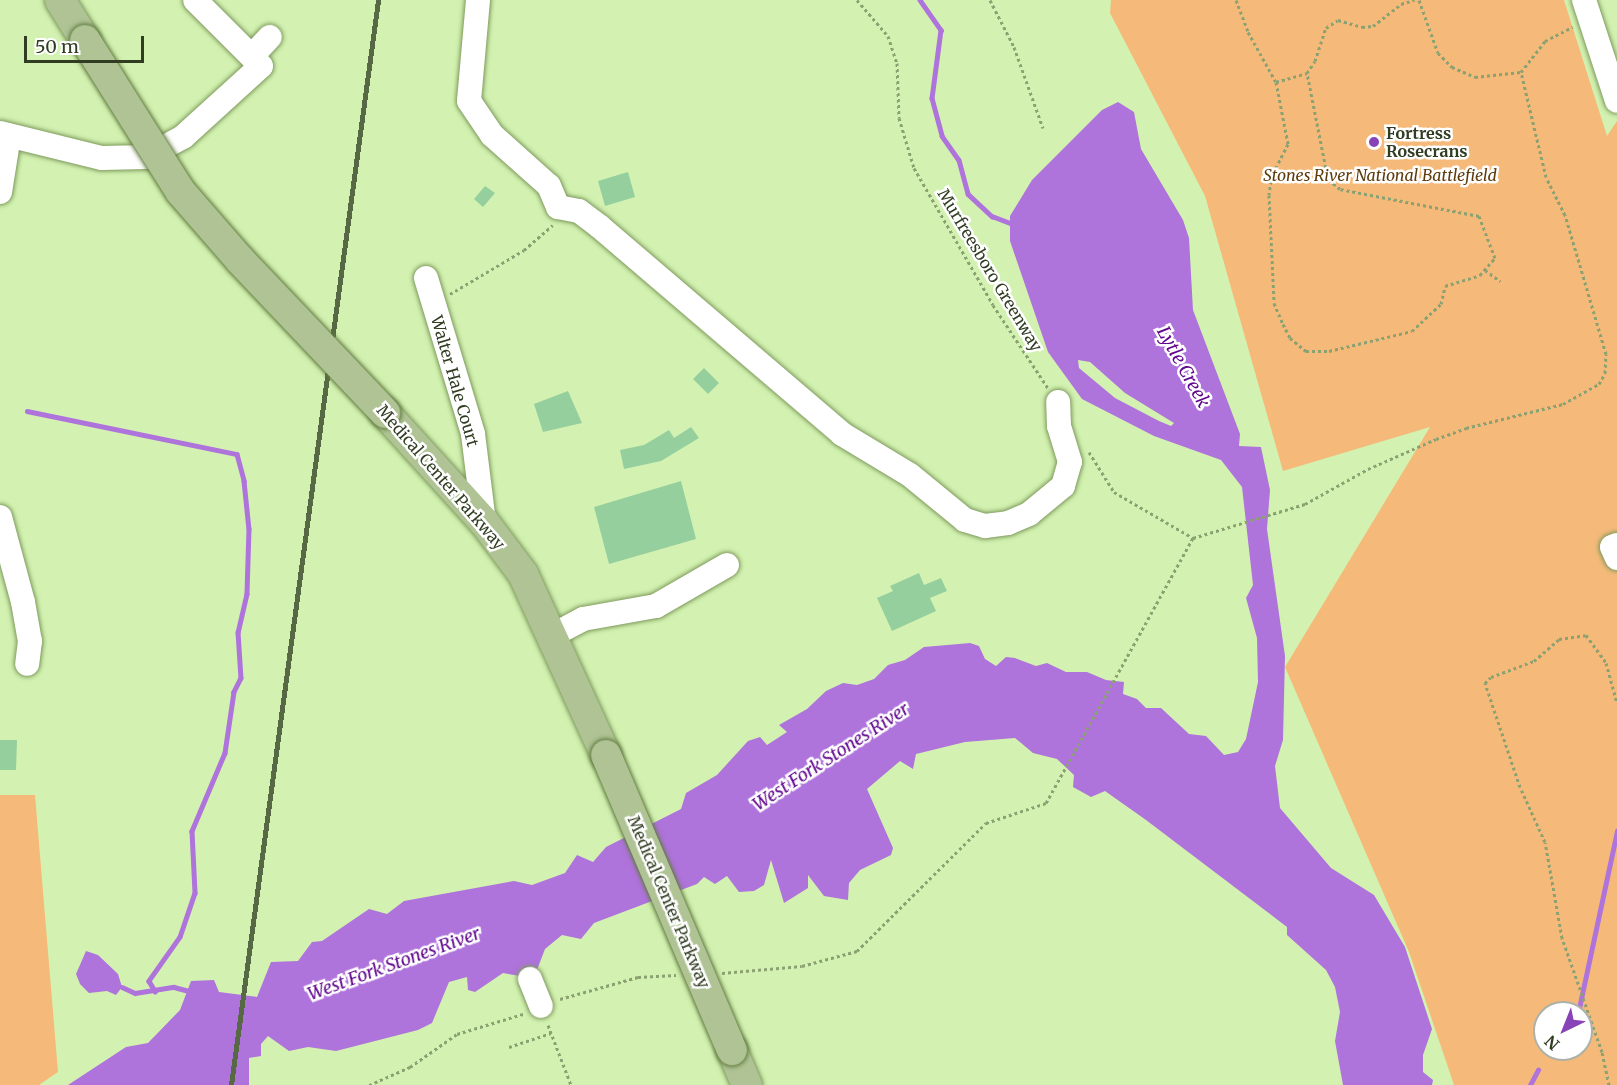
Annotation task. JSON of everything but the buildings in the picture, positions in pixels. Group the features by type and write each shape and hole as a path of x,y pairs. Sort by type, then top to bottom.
{"main road":[{"name":"Medical Center Parkway","path":"60,0 180,191 240,260 385,413 484,522 523,574 553,635 606,755 747,1085"}],"street":[{"path":"195,0 256,61"},
{"path":"478,0 469,101 492,135 549,186 558,207 579,211 600,227 842,434 910,475 965,520 985,526 1008,523 1029,514 1063,486 1070,462 1059,426 1058,402"},
{"path":"1587,9 1617,101"},
{"path":"0,192 5,135 102,158 146,157 183,137 256,61 270,37"},
{"name":"Walter Hale Court","path":"426,278 473,434 484,522"},
{"path":"0,517 24,602 30,640 27,664"},
{"path":"1617,544 1612,547 1617,558"},
{"path":"553,635 583,619 656,606 727,565"},
{"path":"530,979 541,1006"}],"path":[{"name":"Murfreesboro Greenway","path":"857,0 888,36 897,63 899,118 914,168 993,305 1058,402"},
{"path":"990,0 1014,47 1043,128"},
{"path":"1236,0 1248,32 1276,82 1288,144 1272,175 1269,195 1274,303 1290,338 1306,351 1329,351 1412,332 1441,304 1445,286 1480,275 1495,258 1479,216 1340,189 1328,179 1307,73"},
{"path":"1276,82 1307,73 1316,61 1326,28 1338,20 1362,27 1373,26 1401,4 1414,0"},
{"path":"1419,0 1434,45 1452,67 1475,77 1521,72 1545,41 1587,9"},
{"path":"997,819 1046,803 1193,538 1305,504 1368,469 1466,428 1563,404 1590,393 1605,373 1602,338 1565,215 1546,177 1521,72"},
{"path":"433,304 548,232"},
{"path":"1485,270 1500,281"},
{"path":"1083,442 1114,492 1193,538"},
{"path":"1610,1085 1562,938 1548,852 1520,787 1485,683 1491,677 1534,661 1559,639 1586,635 1606,663 1617,703"},
{"path":"541,1006 571,1085"},
{"path":"509,1047 551,1033"}],"green space":[{"name":"Stones River National Battlefield","path":"1111,0 1564,0 1607,136 1617,121 1617,1085 1454,1085 1409,952 1285,667 1430,427 1283,471 1205,196 1110,13"},
{"path":"0,795 35,795 58,1072 39,1085 0,1085"}],"water":[{"name":"West Fork Stones River","path":"1118,102 1134,112 1141,149 1183,220 1189,238 1193,310 1240,434 1239,446 1261,447 1270,490 1267,529 1285,656 1283,740 1275,766 1280,808 1331,868 1374,895 1405,947 1432,1029 1423,1055 1423,1072 1433,1080 1432,1085 1343,1085 1335,1041 1340,1012 1335,987 1326,970 1287,935 1287,927 1105,791 1091,797 1073,787 1074,775 1057,759 1033,753 1015,738 965,742 916,754 913,769 900,761 867,789 893,848 891,855 860,870 849,883 848,900 824,896 808,875 808,888 784,903 771,860 764,885 754,891 739,892 727,876 715,884 704,877 697,884 594,923 581,939 562,935 545,949 537,970 520,976 503,973 475,992 468,990 467,977 449,982 432,1023 418,1030 336,1051 308,1047 289,1051 268,1036 261,1044 261,1056 249,1058 249,1085 68,1085 126,1047 148,1043 180,1010 191,981 214,980 219,992 257,997 271,962 298,961 312,942 322,941 369,909 387,914 404,901 514,881 532,885 565,873 577,855 593,862 606,847 681,809 686,793 717,775 748,741 760,737 767,745 787,732 779,725 807,709 826,691 843,683 857,685 874,679 888,665 905,660 924,647 970,643 979,646 985,659 996,666 1006,657 1015,658 1036,666 1047,663 1066,672 1087,672 1106,680 1124,682 1123,694 1137,699 1146,708 1161,708 1189,734 1206,736 1224,755 1238,752 1246,739 1258,682 1257,638 1246,598 1253,585 1242,487 1221,460 1154,436 1082,399 1048,352 1010,241 1010,216 1032,180 1102,110","holes":["1078,360 1090,362 1125,393 1174,423 1171,426 1159,421 1115,398 1079,368"]},
{"path":"86,951 98,955 118,974 122,987 116,995 107,991 89,993 80,984 76,974"}],"waterway":[{"name":"Lytle Creek","path":"920,0 941,30 932,98 942,136 959,160 968,194 992,216 1016,225"},
{"path":"27,411 237,454 244,481 249,529 247,594 238,632 241,678 234,692 225,753 192,831 195,893 180,937 149,981 155,991"},
{"path":"1581,1001 1617,831"},
{"path":"122,987 135,993 174,987 189,991"},
{"path":"1530,1085 1538,1070"}],"railway":[{"path":"231,1085 378,0"}],"place":[{"name":"Fortress Rosecrans","path":"1374,142"}]}
